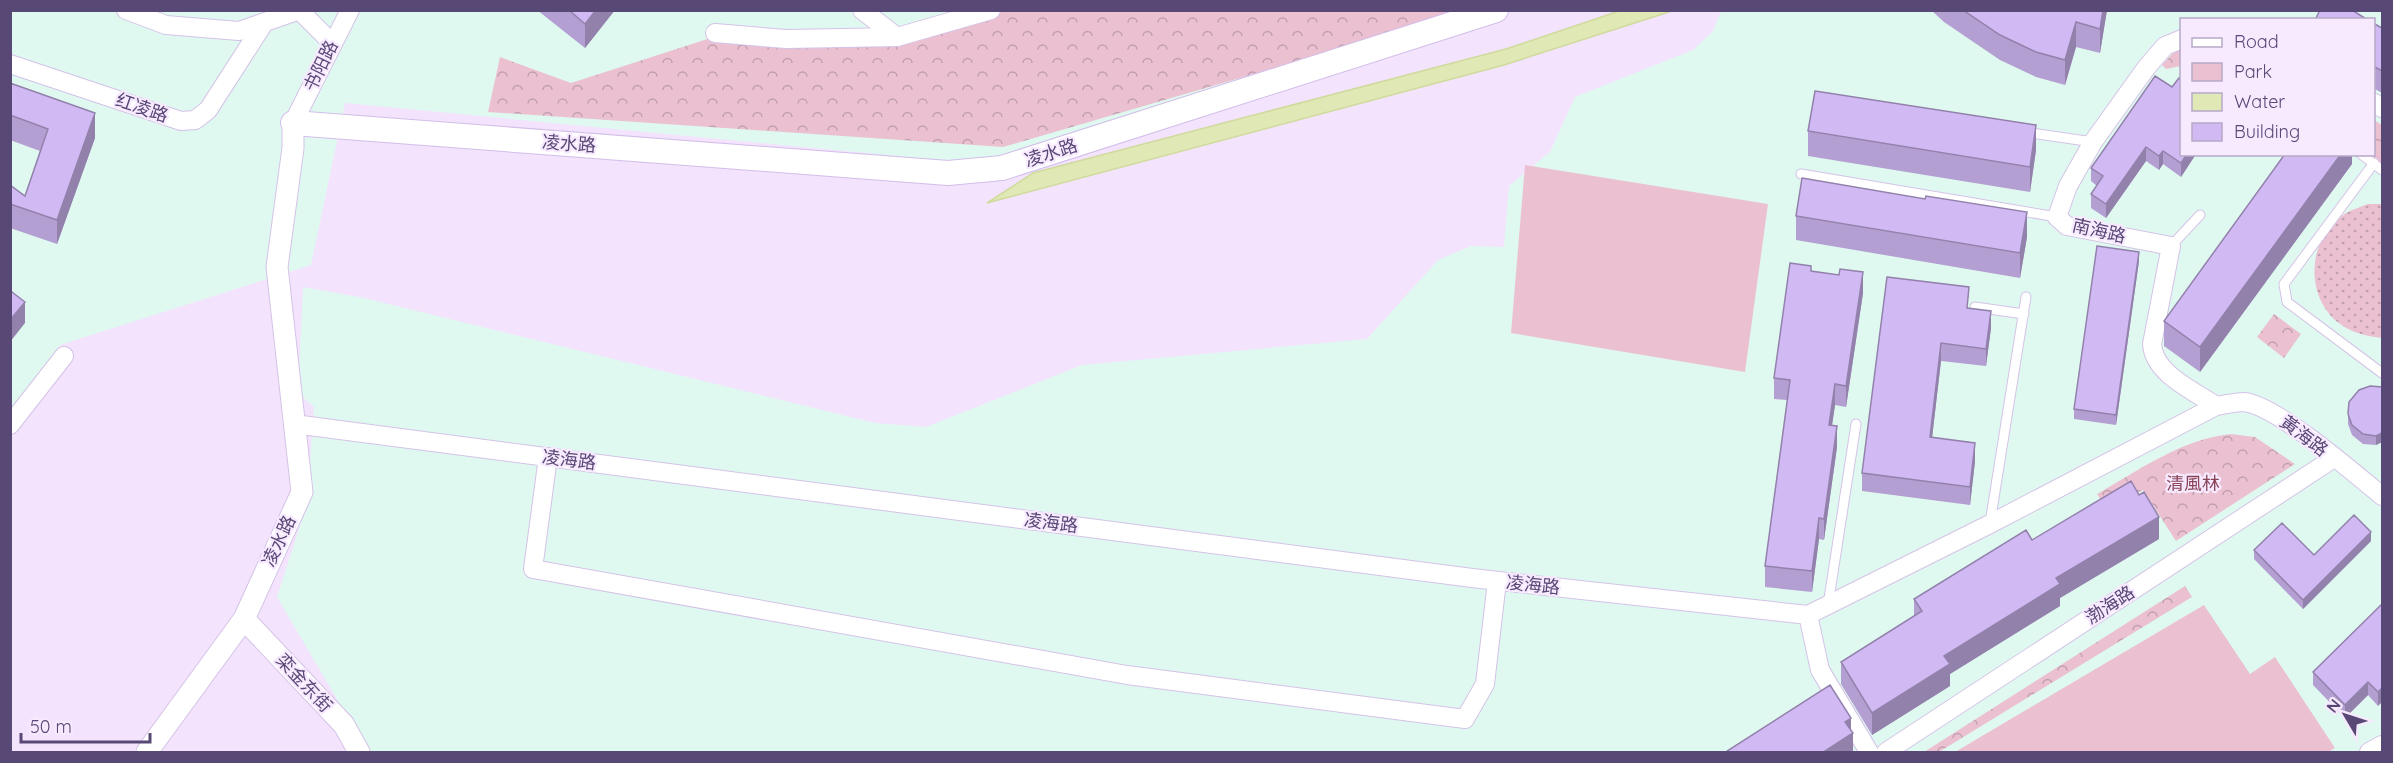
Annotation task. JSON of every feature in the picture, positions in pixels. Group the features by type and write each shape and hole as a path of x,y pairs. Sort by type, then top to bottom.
{"main road":[{"name":"凌水路","path":"293,123 948,173 1002,168 1496,10"}],"street":[{"path":"126,10 166,24 239,31 300,10 332,43"},
{"name":"书阳路","path":"293,123 350,10"},
{"path":"862,10 897,37"},
{"path":"715,33 786,39 897,37 991,10"},
{"name":"红凌路","path":"10,64 181,121 195,120 208,110 264,23"},
{"name":"南海路","path":"2172,246 2067,226 2057,217 2068,186 2093,142 2146,68 2165,46 2180,39"},
{"name":"凌水路","path":"147,753 244,619 302,492 278,267 293,148 293,123"},
{"path":"1869,753 1820,670 1808,615 1990,524 2216,405 2168,373 2153,355 2152,344 2172,246"},
{"path":"10,425 64,357"},
{"name":"黃海路","path":"2216,405 2244,402 2262,407 2282,418 2382,496"},
{"name":"凌海路","path":"294,424 1497,581 1808,615"},
{"path":"548,457 533,569 1127,675 1465,719 1485,684 1497,581"},
{"name":"渤海路","path":"1886,753 2334,458"},
{"name":"栾金东街","path":"244,619 344,725 359,753"},
{"path":"2369,753 2382,745"}],"lane":[{"path":"2018,131 2093,142"},
{"path":"2364,156 2382,170"},
{"path":"2374,163 2284,284 2287,302 2382,373"},
{"path":"1801,174 2057,217"},
{"path":"2172,246 2200,215"},
{"path":"1990,524 2026,297"},
{"path":"1975,307 2024,314"},
{"path":"1828,605 1856,424"}],"shaded area":[{"path":"11,11 1468,11 1003,159 949,161 345,103 311,265 60,345 11,411"},
{"path":"1721,11 2382,11 2382,752 368,752 277,597 307,504 314,407 298,393 303,287 364,298 875,423 926,427 1082,365 1367,339 1438,260 1471,246 1504,247 1509,186 1550,152 1575,97 1693,50 1713,31"}],"green space":[{"path":"991,10 1470,11 1003,147 488,112 500,57 571,83 723,34 897,37"},
{"path":"2180,48 2180,66 2166,69 2162,65"},
{"path":"2375,121 2382,125 2382,164 2370,156 2375,156"},
{"path":"1525,165 1768,204 1745,372 1511,333"},
{"path":"2368,204 2382,204 2382,338 2357,333 2343,326 2330,315 2321,301 2314,269 2323,237 2333,224 2346,213"},
{"path":"2274,314 2301,334 2284,358 2257,337"},
{"name":"清風林","path":"2231,434 2255,437 2295,464 2176,541 2143,490 2107,510 2097,494 2178,449 2195,442"},
{"path":"2185,586 2192,597 1939,752 1924,752"},
{"path":"2204,605 2250,674 2275,657 2335,748 2328,752 1955,752"}],"water":[{"path":"1622,10 1672,11 1504,65 987,203 1033,173 1506,49"}],"building":[{"path":"569,10 596,10 585,24"},
{"path":"1963,10 2103,10 2100,29 2076,22 2065,60 2036,52 2000,35"},
{"path":"2320,10 2352,10 2365,18 2316,18"},
{"path":"2375,24 2382,28 2382,71 2375,67"},
{"path":"2155,76 2172,87 2179,78 2180,156 2186,156 2181,163 2163,151 2159,156 2146,147 2106,204 2091,194 2103,176 2091,168"},
{"path":"10,83 95,113 57,220 10,204 10,185 25,196 48,129 10,115"},
{"path":"1815,91 2036,125 2030,167 1808,131"},
{"path":"2284,156 2340,156 2200,347 2164,321"},
{"path":"1802,178 1925,199 1926,196 2027,212 2020,253 1796,216"},
{"path":"2097,246 2139,252 2116,415 2074,409"},
{"path":"1790,263 1811,266 1811,271 1839,275 1840,269 1863,272 1846,386 1835,384 1829,425 1837,426 1824,519 1819,518 1812,571 1765,566 1790,380 1774,378"},
{"path":"1887,277 1969,287 1967,308 1991,311 1986,349 1941,343 1930,437 1975,443 1970,487 1862,473"},
{"path":"12,292 25,302 10,320 10,294"},
{"path":"2370,386 2382,387 2382,433 2376,436 2363,434 2352,425 2348,414 2349,402 2359,390"},
{"path":"2131,481 2139,495 2144,492 2159,517 2056,578 2060,584 1944,656 1950,664 1872,713 1841,662 1922,611 1914,599 2026,530 2032,540"},
{"path":"2354,515 2371,532 2303,600 2254,550 2282,523 2314,555"},
{"path":"2382,604 2382,688 2378,692 2368,682 2345,705 2313,672"},
{"path":"1830,685 1851,718 1845,722 1853,733 1822,753 1724,753"}]}
